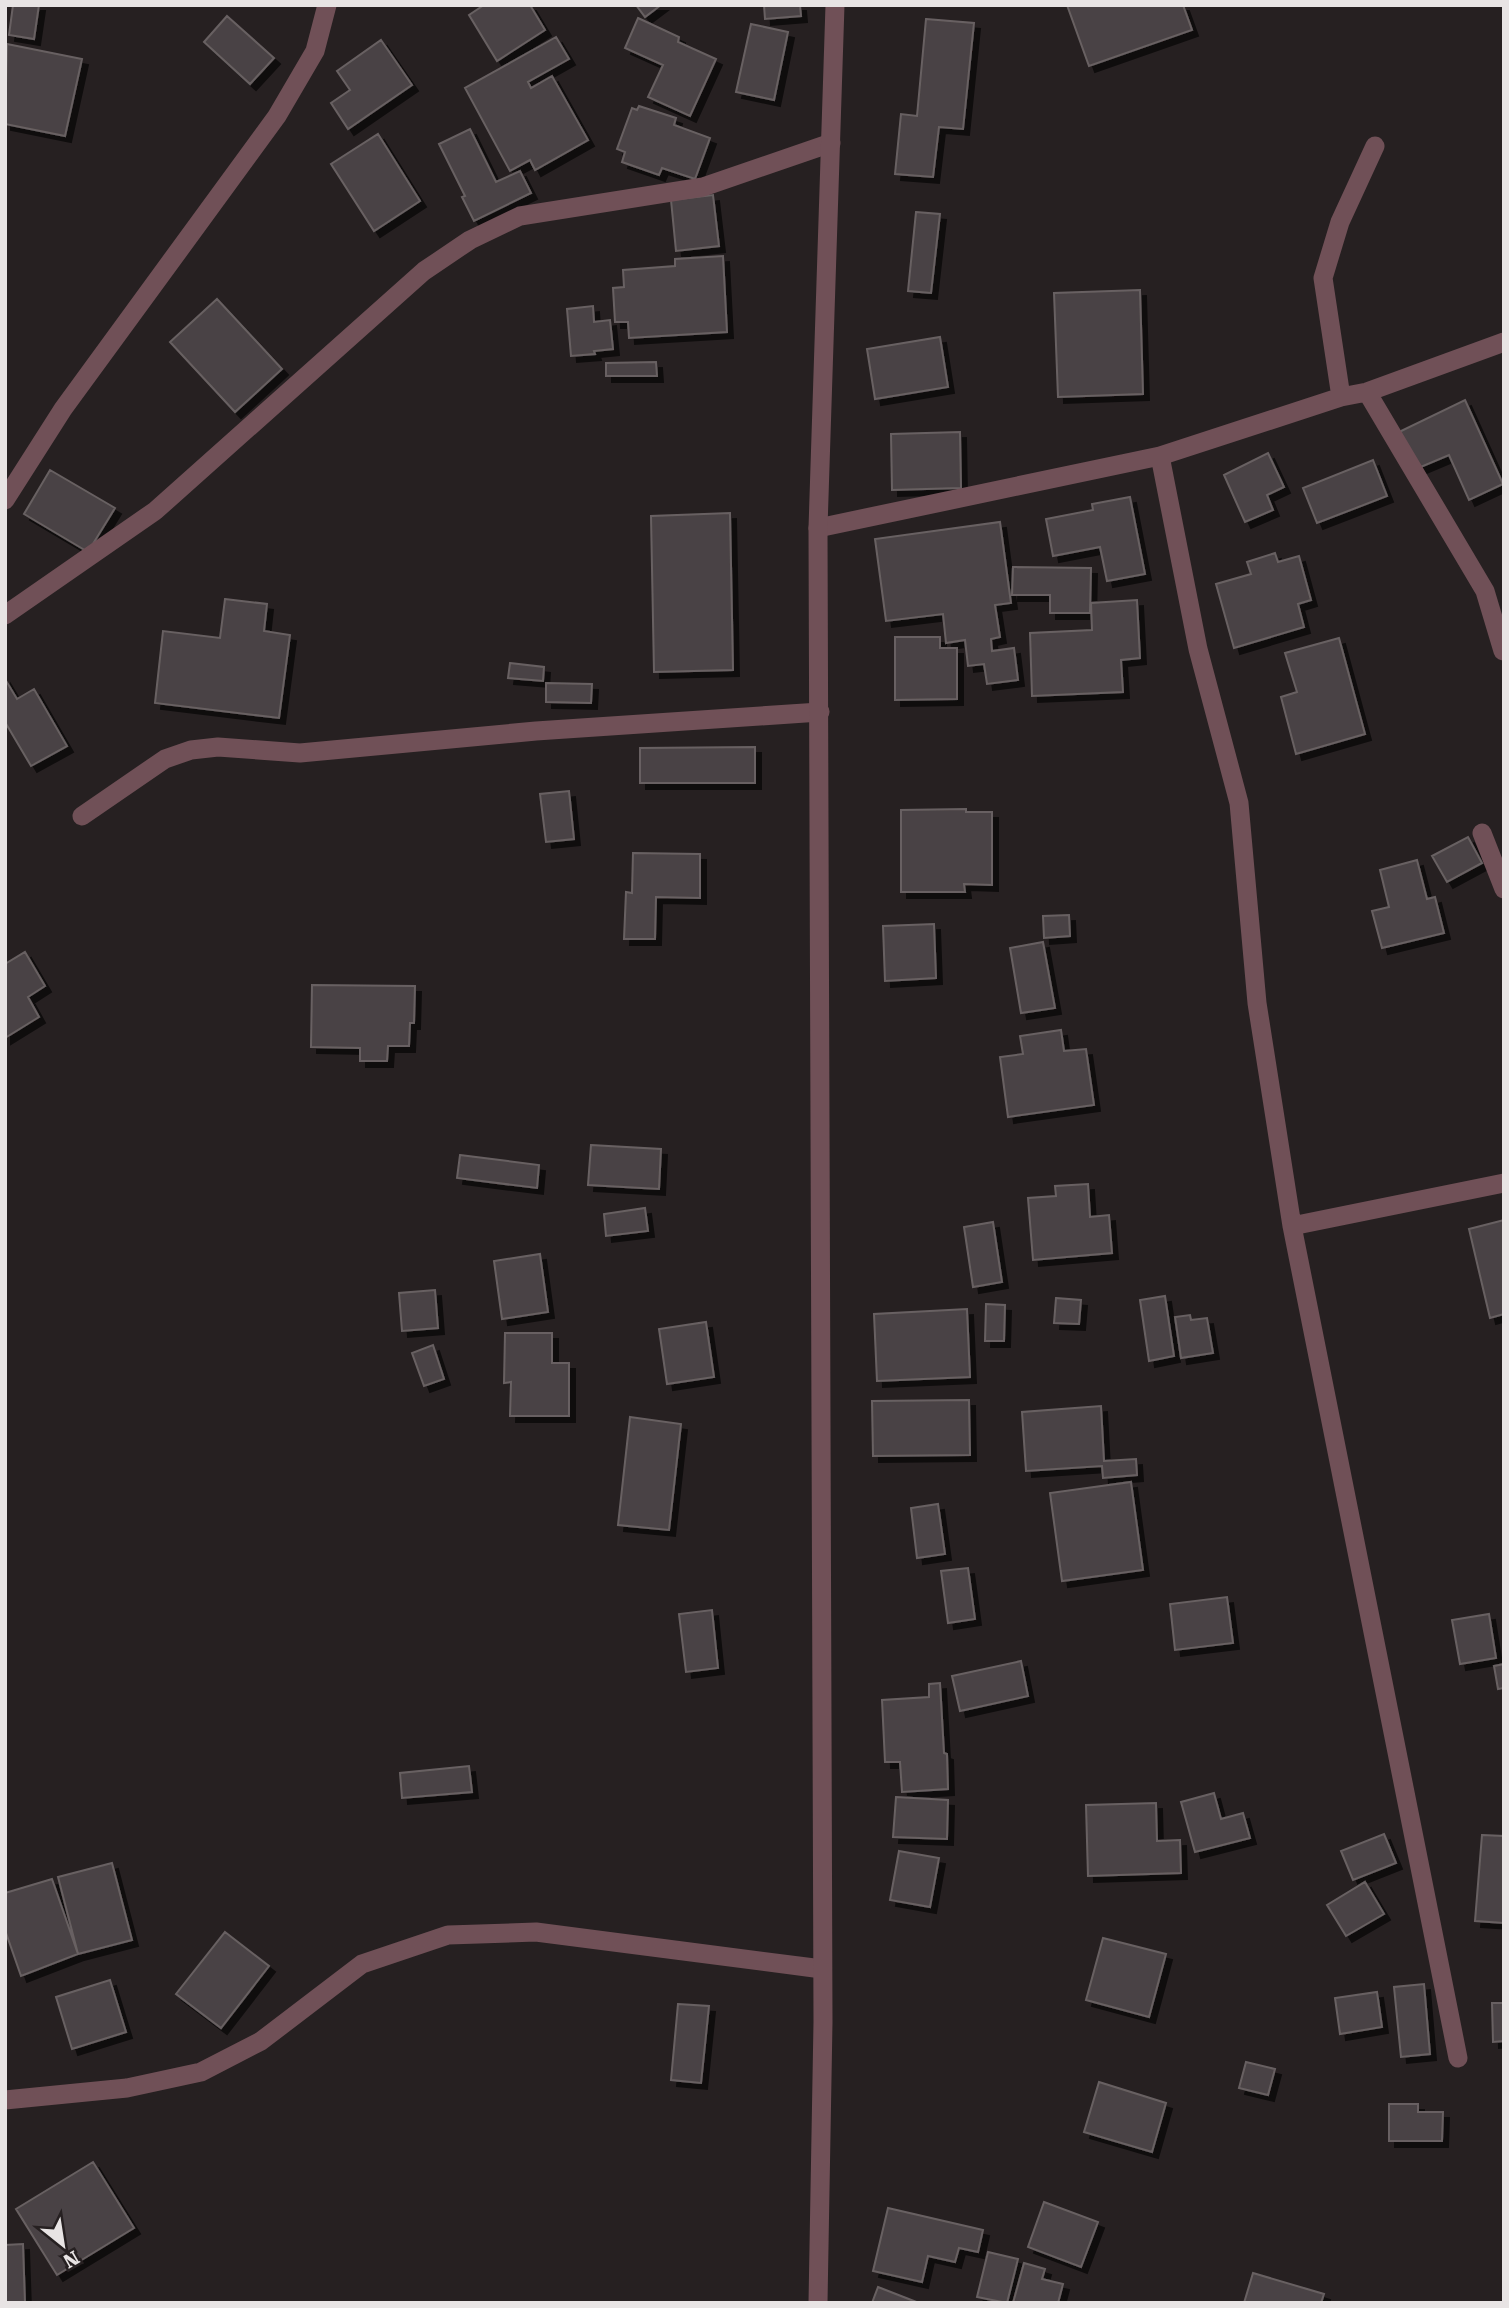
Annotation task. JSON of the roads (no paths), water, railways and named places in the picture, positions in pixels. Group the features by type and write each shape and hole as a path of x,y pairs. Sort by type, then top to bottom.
{"street":[{"path":"5,500 63,409 277,117 315,51 327,5"},
{"path":"818,2303 822,1969 818,528 835,5"},
{"path":"5,615 155,511 424,271 470,240 520,216 703,187 831,143"},
{"path":"1341,397 1323,278 1340,222 1374,146"},
{"path":"818,528 1160,456 1341,397 1367,392 1504,342"},
{"path":"1367,392 1485,591 1503,651"},
{"path":"1160,456 1198,649 1239,803 1257,1003 1292,1226 1458,2059"},
{"path":"82,816 165,759 191,750 218,747 300,754 536,732 820,712"},
{"path":"1482,833 1504,889"},
{"path":"1292,1226 1504,1183"},
{"path":"5,2100 127,2088 201,2072 261,2041 362,1964 448,1935 536,1932 822,1969"}]}
